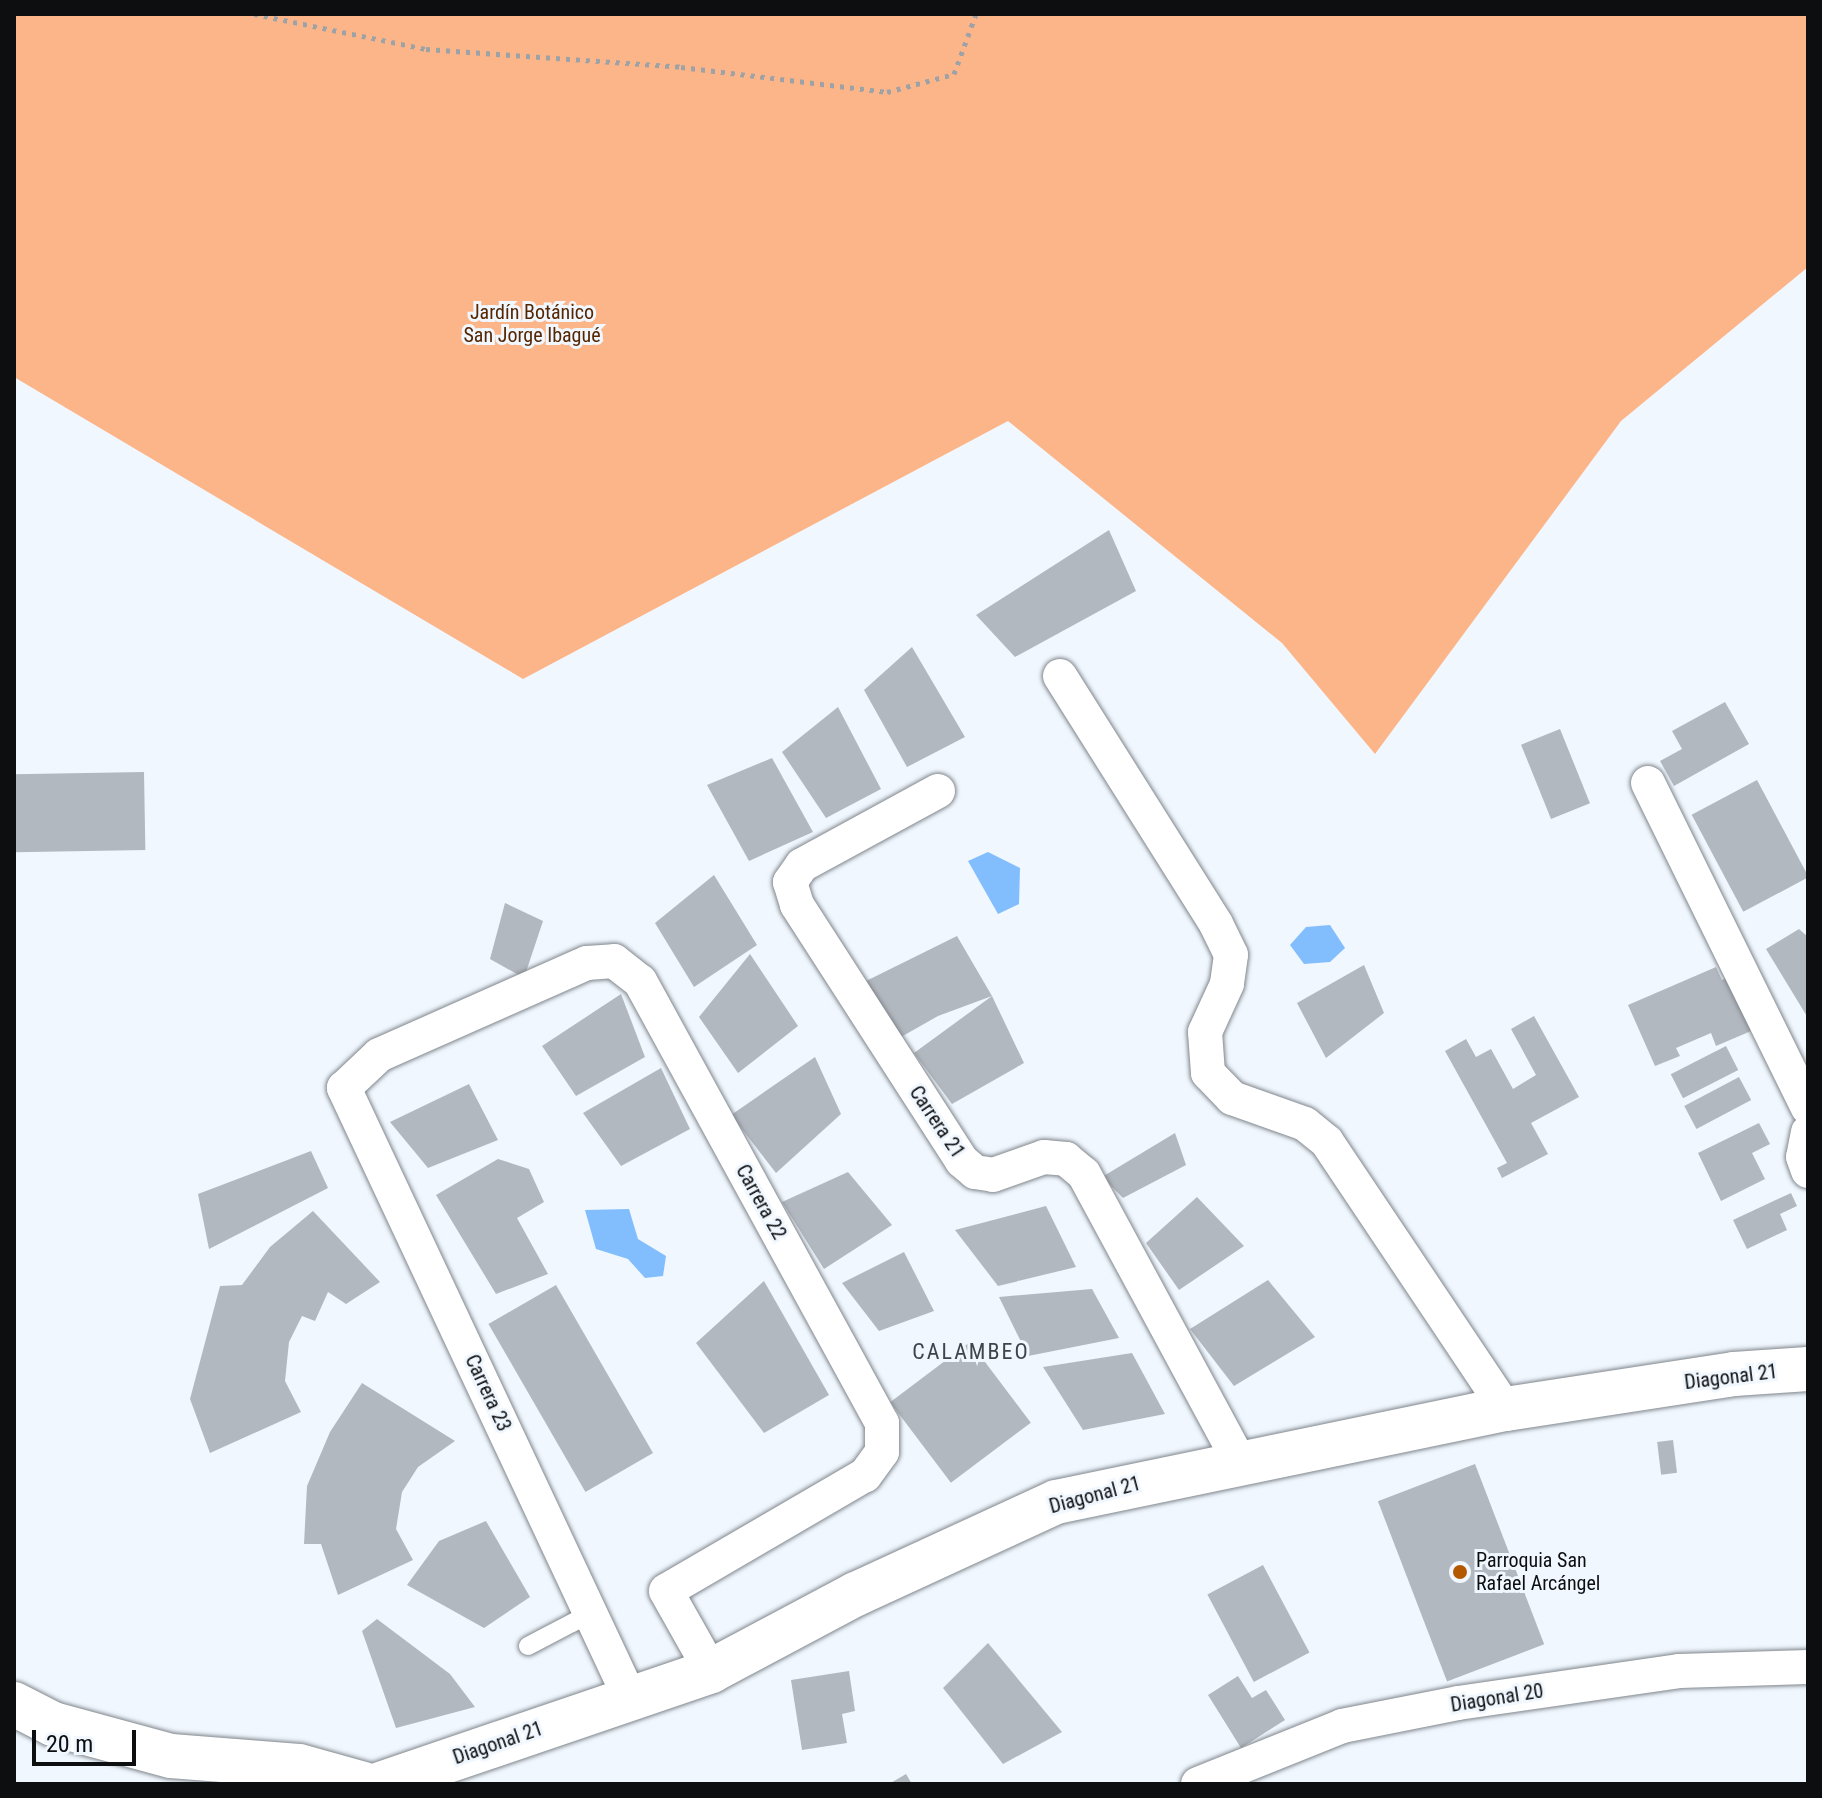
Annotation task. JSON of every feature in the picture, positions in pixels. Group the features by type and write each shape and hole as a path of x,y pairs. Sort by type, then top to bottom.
{"street":[{"path":"1060,676 1216,924 1231,955 1227,984 1205,1032 1208,1073 1232,1098 1305,1124 1327,1142 1506,1409"},
{"path":"1648,783 1808,1108"},
{"name":"Carrera 21","path":"938,791 802,865 790,882 797,905 962,1161 975,1172 993,1175 1044,1157 1066,1159 1084,1174 1239,1461"},
{"name":"Carrera 23","path":"630,1698 344,1088 360,1068 379,1055 587,963 614,961 640,981"},
{"name":"Carrera 22","path":"640,981 882,1423 882,1452 865,1475 666,1591 711,1671"},
{"path":"1808,1132 1803,1157 1808,1171"},
{"name":"Diagonal 21","path":"380,1784 711,1671 856,1594 1056,1502 1239,1461 1506,1409 1734,1374 1808,1369"},
{"name":"Diagonal 20","path":"1198,1784 1342,1726 1458,1703 1679,1671 1808,1667"},
{"path":"14,1704 53,1724 171,1756 299,1766 364,1784"}],"lane":[{"path":"528,1646 591,1613"}],"path":[{"path":"254,14 426,49 681,67 887,92 954,74 976,14"}],"green space":[{"name":"Jardín Botánico San Jorge Ibagué","path":"14,14 1808,14 1808,267 1621,421 1375,754 1282,643 1008,421 523,679 14,377"}],"water":[{"path":"988,852 1020,868 1019,904 998,914 968,861"},
{"path":"1330,925 1345,948 1330,962 1304,964 1290,945 1306,927"},
{"path":"629,1209 638,1239 666,1256 663,1276 645,1278 628,1259 596,1249 585,1210"}],"building":[{"path":"1109,530 1136,591 1015,657 976,615"},
{"path":"912,647 965,737 907,767 864,690"},
{"path":"1725,702 1749,744 1674,786 1660,761 1682,749 1672,731"},
{"path":"838,707 881,789 826,818 782,752"},
{"path":"1560,729 1590,803 1551,819 1521,745"},
{"path":"772,758 813,832 749,861 707,785"},
{"path":"144,772 145,850 15,852 14,774"},
{"path":"1757,780 1808,877 1743,912 1692,815"},
{"path":"714,875 757,945 694,987 655,923"},
{"path":"505,903 543,921 524,978 490,959"},
{"path":"1799,929 1808,937 1808,1018 1766,949"},
{"path":"957,936 992,996 938,1016 901,1037 862,983"},
{"path":"750,954 798,1026 738,1073 699,1017"},
{"path":"1364,965 1384,1013 1326,1058 1297,1003"},
{"path":"1716,967 1722,980 1733,975 1751,1031 1716,1046 1711,1033 1676,1048 1680,1056 1655,1066 1628,1005"},
{"path":"621,994 645,1057 576,1096 542,1046"},
{"path":"992,996 1024,1063 952,1104 914,1053"},
{"path":"1534,1016 1579,1097 1531,1123 1548,1154 1502,1178 1497,1168 1507,1163 1445,1051 1466,1039 1476,1057 1491,1049 1513,1089 1536,1075 1511,1029"},
{"path":"1726,1046 1738,1070 1683,1098 1671,1074"},
{"path":"815,1057 841,1114 776,1173 731,1115"},
{"path":"661,1068 690,1129 621,1166 583,1113"},
{"path":"1739,1077 1751,1100 1696,1129 1684,1106"},
{"path":"469,1084 498,1140 428,1168 390,1122"},
{"path":"1759,1123 1770,1144 1752,1153 1765,1179 1721,1201 1698,1153"},
{"path":"1175,1133 1186,1165 1123,1198 1102,1177"},
{"path":"311,1151 328,1188 209,1249 198,1194"},
{"path":"498,1159 529,1169 544,1202 517,1218 548,1274 496,1294 436,1195"},
{"path":"848,1172 892,1225 824,1269 782,1202"},
{"path":"1791,1193 1797,1206 1780,1214 1787,1230 1747,1249 1733,1220"},
{"path":"1197,1197 1244,1246 1179,1290 1146,1243"},
{"path":"1046,1206 1076,1267 998,1286 955,1230"},
{"path":"313,1211 380,1282 346,1304 328,1292 315,1321 302,1316 289,1342 285,1381 301,1412 210,1453 190,1399 220,1286 242,1285 270,1247"},
{"path":"904,1252 934,1311 879,1331 842,1283"},
{"path":"1268,1280 1315,1337 1234,1386 1190,1329"},
{"path":"764,1281 829,1395 764,1433 696,1343"},
{"path":"556,1285 653,1453 585,1492 488,1324"},
{"path":"1092,1289 1119,1338 1028,1356 999,1297"},
{"path":"970,1342 1031,1423 951,1483 890,1402"},
{"path":"1132,1353 1165,1414 1083,1430 1043,1367"},
{"path":"362,1383 455,1441 418,1467 402,1492 396,1529 413,1560 338,1595 321,1544 304,1544 307,1486 330,1432"},
{"path":"1673,1440 1677,1473 1661,1475 1657,1442"},
{"name":"Parroquia San Rafael Arcángel","path":"1475,1464 1544,1644 1447,1681 1378,1501"},
{"path":"486,1521 530,1597 484,1628 407,1585 439,1541"},
{"path":"1263,1565 1309,1652 1254,1682 1207,1595"},
{"path":"377,1619 450,1674 475,1707 396,1728 362,1631"},
{"path":"988,1643 1062,1732 1003,1764 943,1688"},
{"path":"849,1671 855,1711 842,1714 847,1743 802,1750 791,1680"},
{"path":"1238,1676 1252,1698 1266,1690 1285,1720 1241,1748 1208,1695"},
{"path":"906,1774 912,1784 889,1784"}],"place":[{"name":"Parroquia San Rafael Arcángel","path":"1460,1572"}],"district":[{"name":"CALAMBEO","path":"971,1352"}]}
